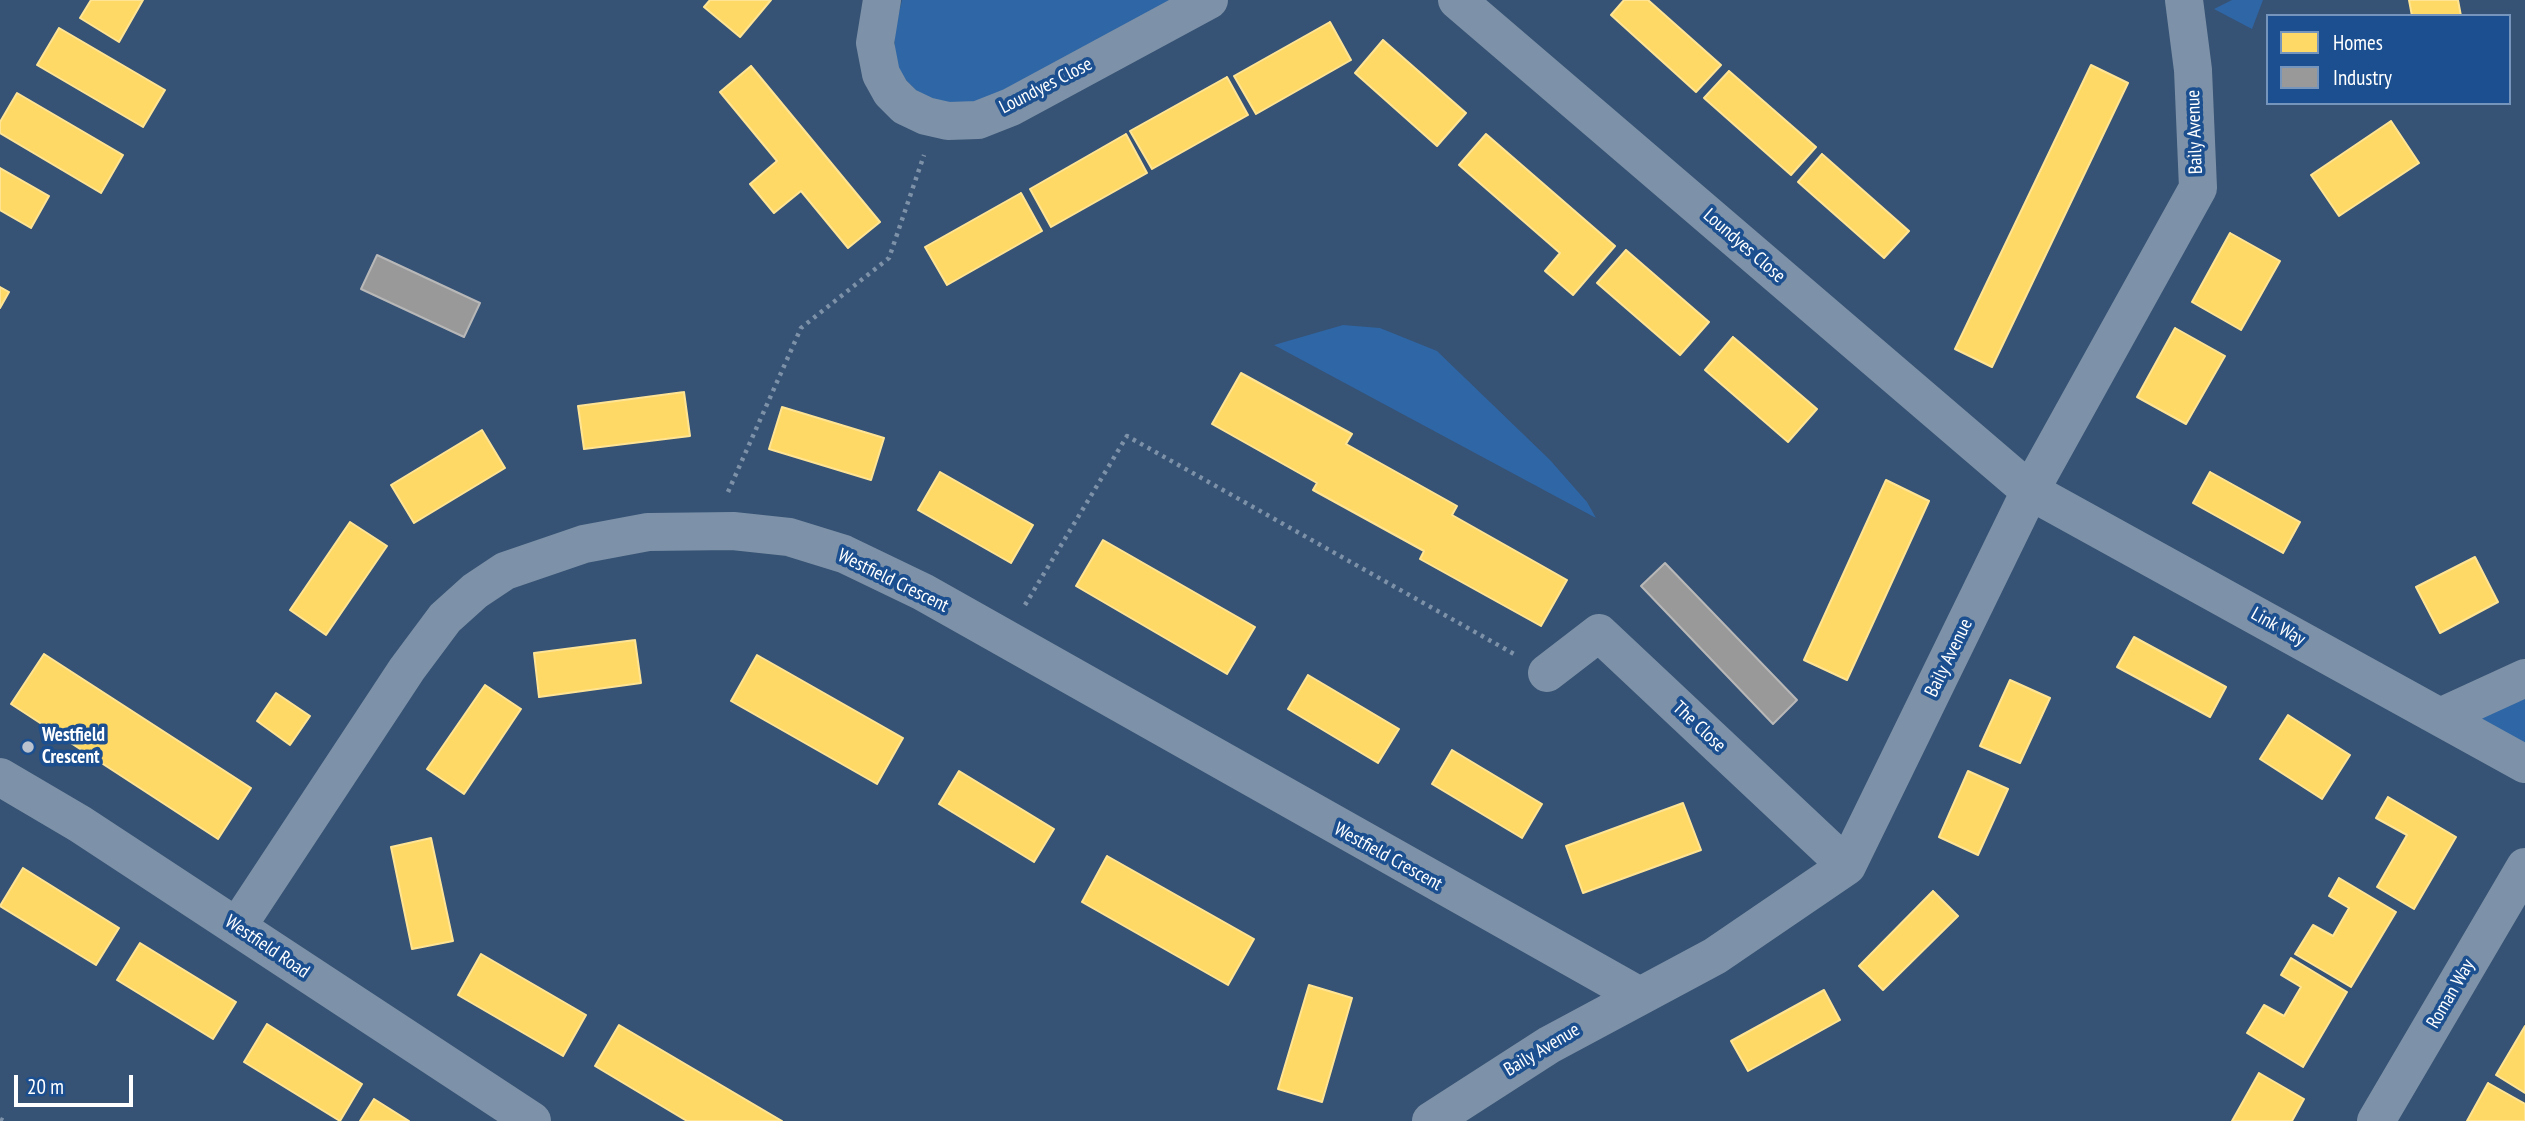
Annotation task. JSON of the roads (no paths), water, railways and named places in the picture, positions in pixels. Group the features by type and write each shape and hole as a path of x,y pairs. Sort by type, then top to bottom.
{"street":[{"name":"Loundyes Close","path":"882,0 875,43 881,74 891,92 905,106 936,118 978,120 1011,107 1209,0"},
{"name":"Loundyes Close","path":"1457,0 2031,491"},
{"name":"Baily Avenue","path":"1431,1121 1549,1045 1715,956 1847,866 2031,491 2197,188 2193,70 2184,0"},
{"name":"Link Way","path":"2031,491 2525,764"},
{"name":"Westfield Crescent","path":"237,927 407,669 445,618 475,591 505,571 584,544 648,533 710,531 789,537 844,554 923,592 1638,995"},
{"name":"The Close","path":"1547,673 1599,633 1847,866"},
{"path":"2440,717 2525,678"},
{"name":"Westfield Road","path":"0,777 80,824 532,1121"},
{"name":"Roman Way","path":"2376,1121 2525,867"}],"place":[{"name":"Westfield Crescent","path":"28,747"}]}
